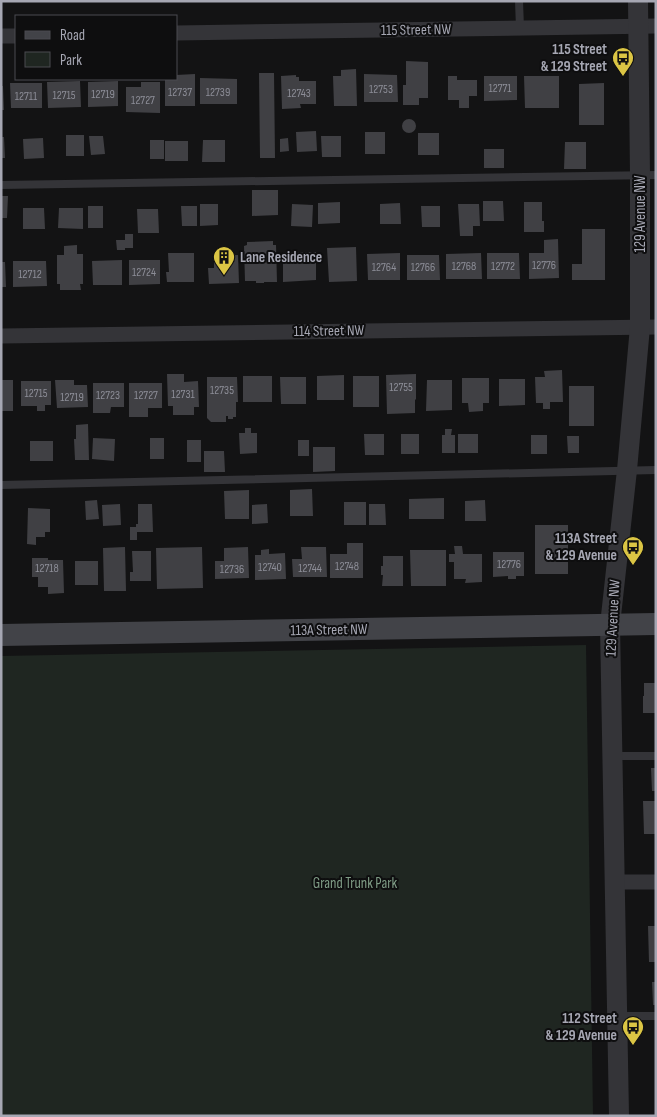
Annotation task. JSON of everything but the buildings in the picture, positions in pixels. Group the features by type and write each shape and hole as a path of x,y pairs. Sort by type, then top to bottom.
{"main road":[{"name":"113A Street NW","path":"1,635 656,624"}],"street":[{"name":"129 Avenue NW","path":"619,1116 610,625 626,470 648,327 647,26 638,1"},
{"name":"115 Street NW","path":"178,33 647,26"},
{"path":"1,36 15,36"},
{"name":"114 Street NW","path":"1,336 648,327"},
{"path":"614,882 656,882"}],"lane":[{"path":"519,1 520,28"},
{"path":"1,185 648,175"},
{"path":"1,485 656,470"},
{"path":"612,756 656,756"},
{"path":"617,1016 656,1016"}],"green space":[{"name":"Grand Trunk Park","path":"586,645 593,1116 1,1116 1,656"}],"place":[{"name":"115 Street & 129 Street","path":"623,77"},
{"name":"Lane Residence","path":"224,276"},
{"name":"113A Street & 129 Avenue","path":"633,566"},
{"name":"112 Street & 129 Avenue","path":"633,1046"}]}
